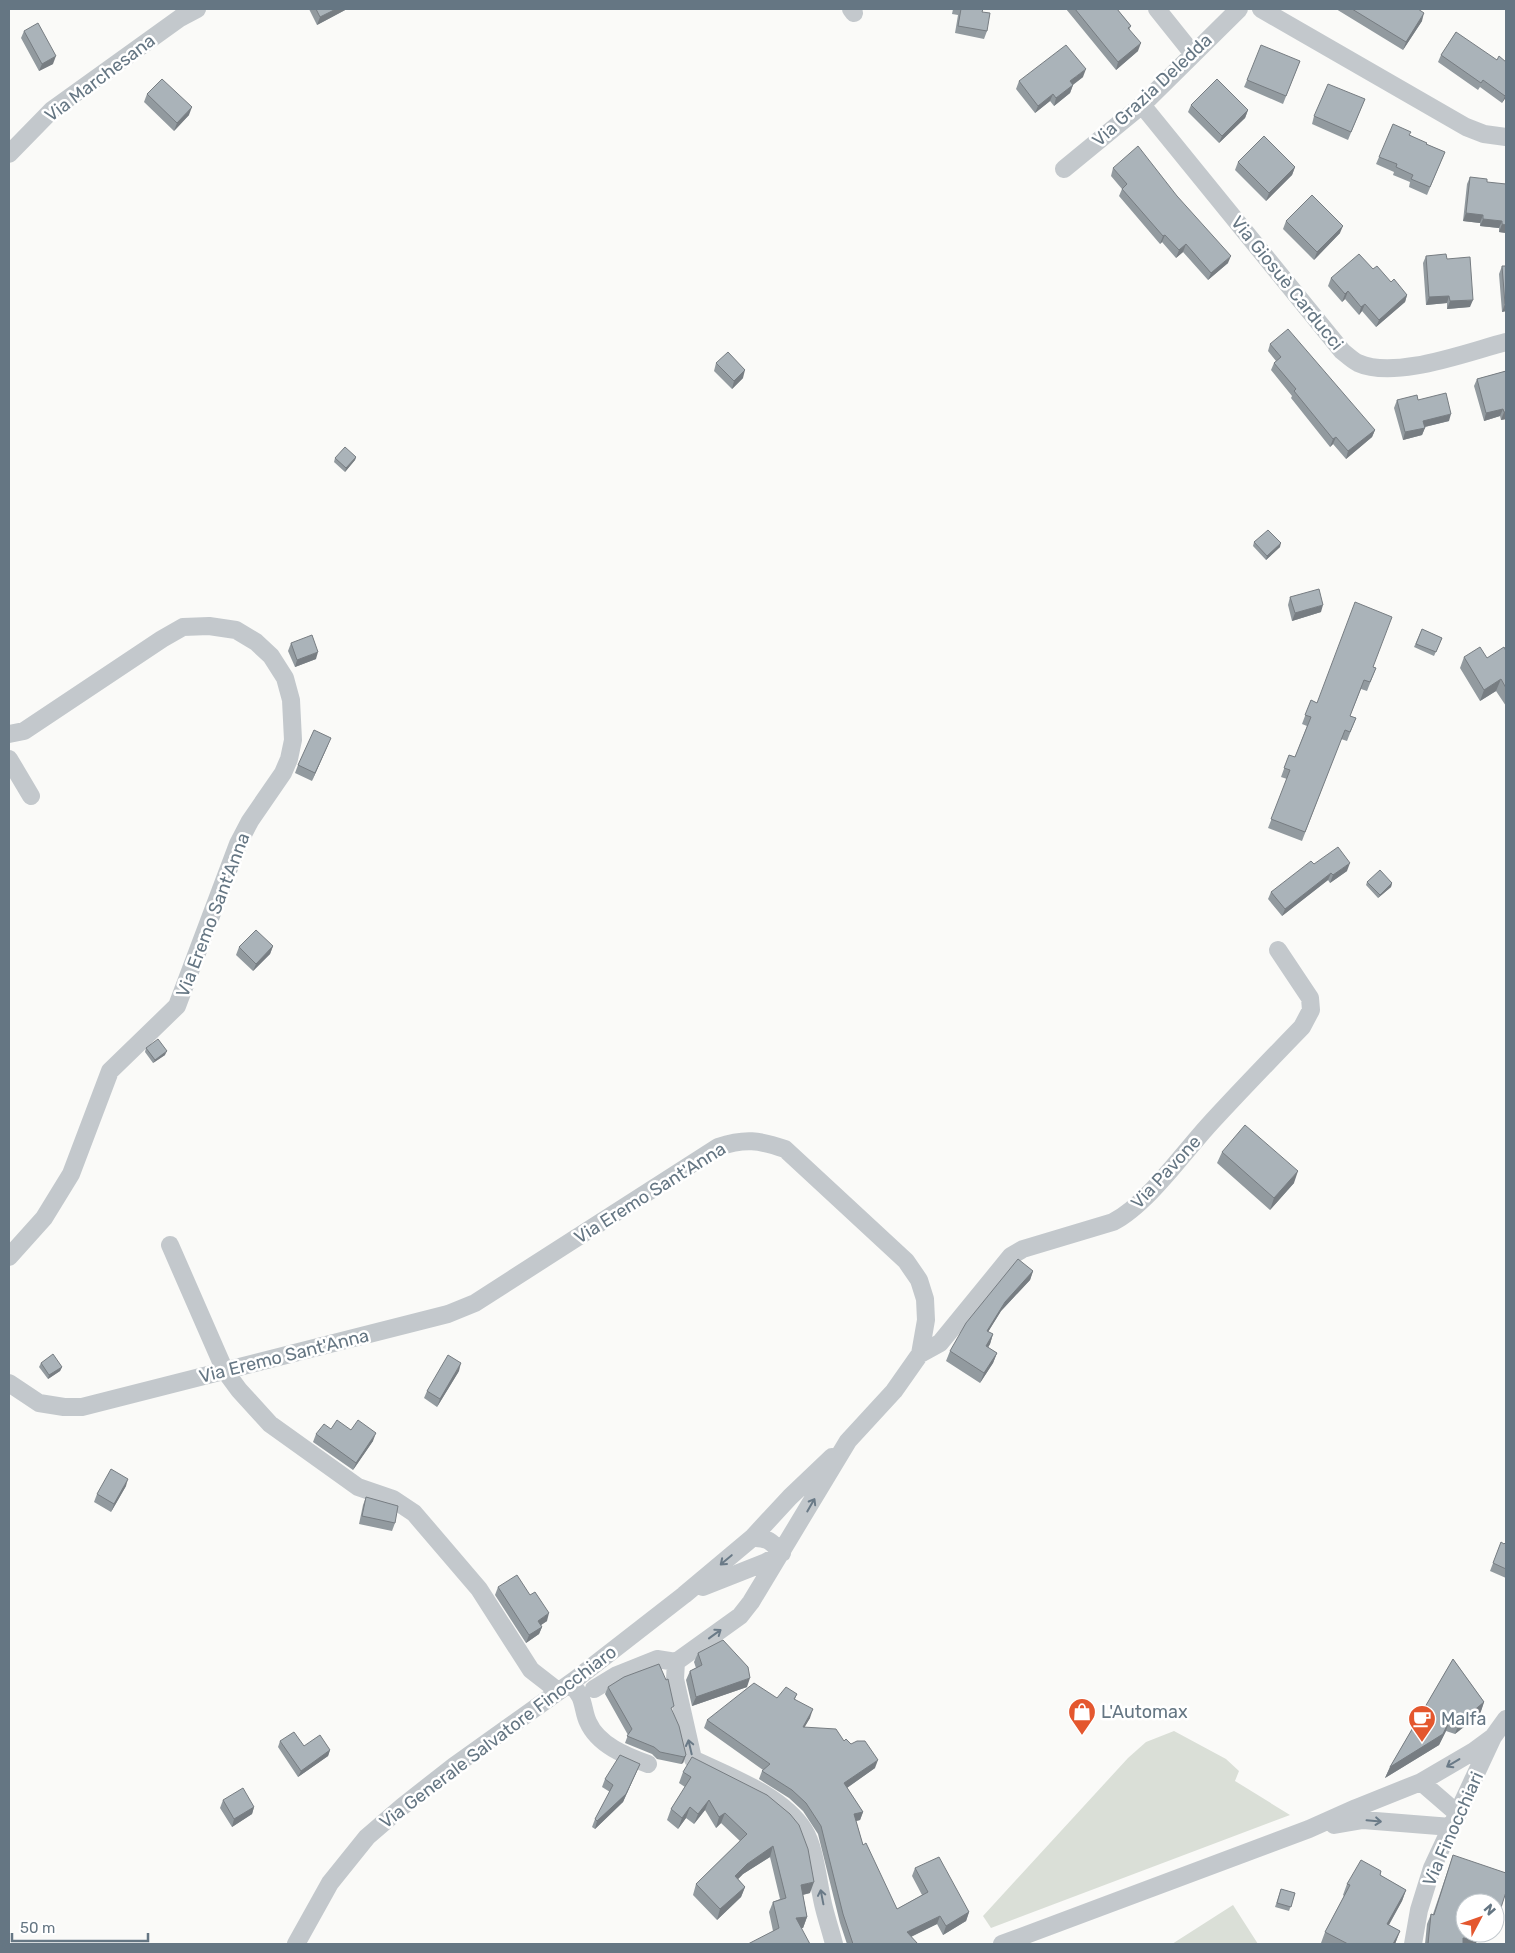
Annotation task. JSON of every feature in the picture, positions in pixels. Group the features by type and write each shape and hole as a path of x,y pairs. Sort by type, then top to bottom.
{"street":[{"name":"Via Marchesana","path":"9,154 52,110 180,18 197,9"},
{"path":"1156,9 1193,54"},
{"name":"Via Grazia Deledda","path":"1064,169 1142,105 1238,9"},
{"path":"1261,9 1466,128 1484,134 1506,137"},
{"name":"Via Giosuè Carducci","path":"1142,105 1342,351 1357,362 1373,367 1406,368 1506,342"},
{"name":"Via Eremo Sant'Anna","path":"9,734 24,731 162,638 183,627 209,626 236,630 256,642 270,656 285,678 291,700 293,740 289,759 282,773 250,821 238,844 177,1006 110,1071 71,1174 44,1218 9,1257"},
{"path":"9,759 31,796"},
{"name":"Via Pavone","path":"920,1354 940,1344 1011,1256 1023,1249 1124,1217 1142,1201 1208,1126 1302,1027 1311,1010 1310,998 1278,950"},
{"name":"Via Eremo Sant'Anna","path":"9,1383 39,1403 64,1408 82,1407 448,1314 474,1303 718,1147 737,1140 767,1143 785,1149 906,1260 919,1280 925,1299 926,1320 920,1354 894,1391 848,1441 752,1602 740,1616 676,1662"},
{"path":"170,1245 225,1371 239,1390 270,1424 358,1487 393,1499 414,1513 479,1589 531,1670 580,1697 588,1723 606,1744 648,1764"},
{"path":"684,1595 752,1538 790,1497 848,1441"},
{"path":"684,1595 782,1554 769,1540 752,1538"},
{"name":"Via Generale Salvatore Finocchiaro","path":"296,1944 330,1883 367,1837 454,1766 564,1687 684,1595"},
{"path":"594,1689 616,1675 657,1659 676,1662 675,1679 692,1759 748,1785 786,1810 804,1831 814,1859 824,1909 834,1944"},
{"name":"Via Finocchiari","path":"1412,1944 1432,1868 1493,1737 1506,1719"},
{"path":"1002,1944 1309,1829 1421,1782 1474,1751 1493,1737"},
{"path":"1421,1782 1454,1821"},
{"path":"1309,1829 1363,1820 1454,1821"}],"shaded area":[{"path":"1174,1731 1226,1759 1239,1771 1235,1781 1290,1815 991,1928 983,1916 1128,1758 1146,1742"},
{"path":"1233,1905 1258,1944 1172,1944"}],"building":[{"path":"316,9 336,9 320,17"},
{"path":"961,9 983,9 982,12 990,13 987,31 958,26"},
{"path":"1075,9 1117,9 1131,26 1128,28 1141,43 1118,62"},
{"path":"1352,9 1418,9 1424,13 1406,42"},
{"path":"38,23 56,56 42,64 24,31"},
{"path":"1456,32 1497,60 1499,56 1506,62 1505,96 1483,80 1481,83 1441,55"},
{"path":"1066,45 1086,69 1070,81 1073,85 1056,98 1053,94 1038,106 1019,81"},
{"path":"1261,45 1300,61 1286,96 1247,80"},
{"path":"162,79 192,107 177,123 147,94"},
{"path":"1217,79 1248,110 1222,136 1191,105"},
{"path":"1328,84 1365,99 1351,132 1314,116"},
{"path":"1393,124 1411,132 1409,135 1445,152 1430,187 1411,179 1413,175 1396,167 1397,164 1379,157"},
{"path":"1264,136 1295,167 1269,193 1238,162"},
{"path":"1138,146 1177,196 1231,256 1211,273 1186,244 1179,250 1165,235 1163,236 1122,189 1127,184 1113,168"},
{"path":"1470,177 1487,179 1487,182 1506,184 1506,225 1502,224 1502,221 1483,219 1483,215 1466,213"},
{"path":"1312,195 1343,226 1317,252 1286,221"},
{"path":"1359,254 1373,269 1377,266 1391,282 1394,279 1407,295 1379,320 1365,304 1361,307 1348,291 1345,294 1331,278"},
{"path":"1446,254 1447,259 1470,257 1473,300 1450,301 1449,296 1429,297 1426,256"},
{"path":"1502,266 1506,266 1506,304 1505,304"},
{"path":"1288,329 1375,430 1348,451 1336,437 1333,439 1274,363 1281,357 1270,344"},
{"path":"728,352 745,370 734,381 716,363"},
{"path":"1506,371 1506,412 1503,409 1486,413 1477,379"},
{"path":"1446,393 1451,414 1423,421 1425,428 1405,432 1397,400 1417,395 1418,400"},
{"path":"345,447 356,457 346,468 335,458"},
{"path":"1268,530 1281,543 1267,556 1254,542"},
{"path":"1319,589 1323,605 1295,613 1290,597"},
{"path":"1355,602 1392,617 1373,667 1376,668 1370,682 1364,680 1350,716 1356,718 1350,732 1345,730 1305,832 1271,819 1290,770 1284,768 1289,755 1295,757 1311,717 1305,715 1311,700 1317,703"},
{"path":"1422,629 1442,638 1436,652 1416,644"},
{"path":"312,635 318,652 297,660 291,643"},
{"path":"1480,647 1487,658 1504,647 1506,651 1506,688 1501,679 1484,690 1464,657"},
{"path":"314,730 331,738 315,773 298,765"},
{"path":"1338,847 1350,863 1333,875 1331,873 1285,909 1271,892 1311,861 1314,864"},
{"path":"1380,870 1392,883 1380,895 1367,882"},
{"path":"256,930 273,946 256,964 239,947"},
{"path":"158,1039 167,1051 155,1060 146,1048"},
{"path":"1245,1125 1298,1171 1274,1198 1222,1152"},
{"path":"1018,1259 1033,1271 1005,1302 987,1331 993,1334 986,1346 997,1353 984,1373 950,1351 966,1323"},
{"path":"53,1354 62,1367 49,1375 41,1363"},
{"path":"448,1355 461,1363 440,1399 427,1391"},
{"path":"337,1420 351,1430 358,1420 376,1433 356,1463 316,1434 324,1424 331,1429"},
{"path":"111,1469 128,1479 114,1504 97,1494"},
{"path":"366,1497 398,1506 395,1523 362,1516"},
{"path":"1501,1542 1504,1544 1506,1542 1506,1569 1493,1563"},
{"path":"517,1575 530,1595 535,1592 549,1613 538,1621 542,1627 529,1635 498,1587"},
{"path":"723,1640 748,1667 750,1678 696,1697 690,1671 702,1665 698,1653"},
{"path":"1453,1659 1484,1702 1459,1723 1450,1719 1443,1734 1390,1767"},
{"path":"659,1664 666,1680 668,1679 674,1706 671,1708 679,1726 686,1755 684,1757 660,1752 654,1747 627,1736 632,1729 608,1687 624,1677"},
{"path":"754,1683 777,1698 786,1687 797,1694 794,1699 813,1709 803,1727 836,1729 844,1741 846,1739 851,1744 857,1741 865,1741 878,1760 844,1783 863,1812 854,1814 863,1845 866,1843 897,1909 928,1892 915,1868 939,1857 969,1912 946,1926 940,1916 907,1932 918,1944 853,1944 843,1914 821,1826 806,1803 792,1790 762,1771 770,1764 707,1720"},
{"path":"294,1732 304,1746 320,1735 330,1750 301,1771 280,1741"},
{"path":"620,1755 640,1764 626,1794 597,1821 595,1819 613,1785 605,1779"},
{"path":"692,1757 767,1795 790,1814 799,1825 808,1849 814,1882 801,1885 807,1917 796,1918 810,1944 748,1944 779,1928 773,1902 786,1898 773,1846 747,1864 735,1876 745,1887 720,1909 696,1884 747,1834 725,1813 719,1817 709,1800 698,1814 690,1807 682,1818 671,1809 691,1777 683,1772"},
{"path":"243,1788 254,1807 234,1819 223,1800"},
{"path":"1453,1855 1506,1873 1505,1895 1505,1893 1455,1893 1455,1943 1463,1944 1428,1944 1431,1914 1434,1915"},
{"path":"1361,1860 1381,1871 1380,1875 1406,1890 1387,1924 1400,1931 1393,1944 1348,1944 1325,1932 1350,1885 1347,1884"},
{"path":"1281,1889 1295,1893 1291,1907 1277,1903"}],"place":[{"name":"L'Automax","path":"1082,1736"},
{"name":"Malfa","path":"1422,1743"}]}
